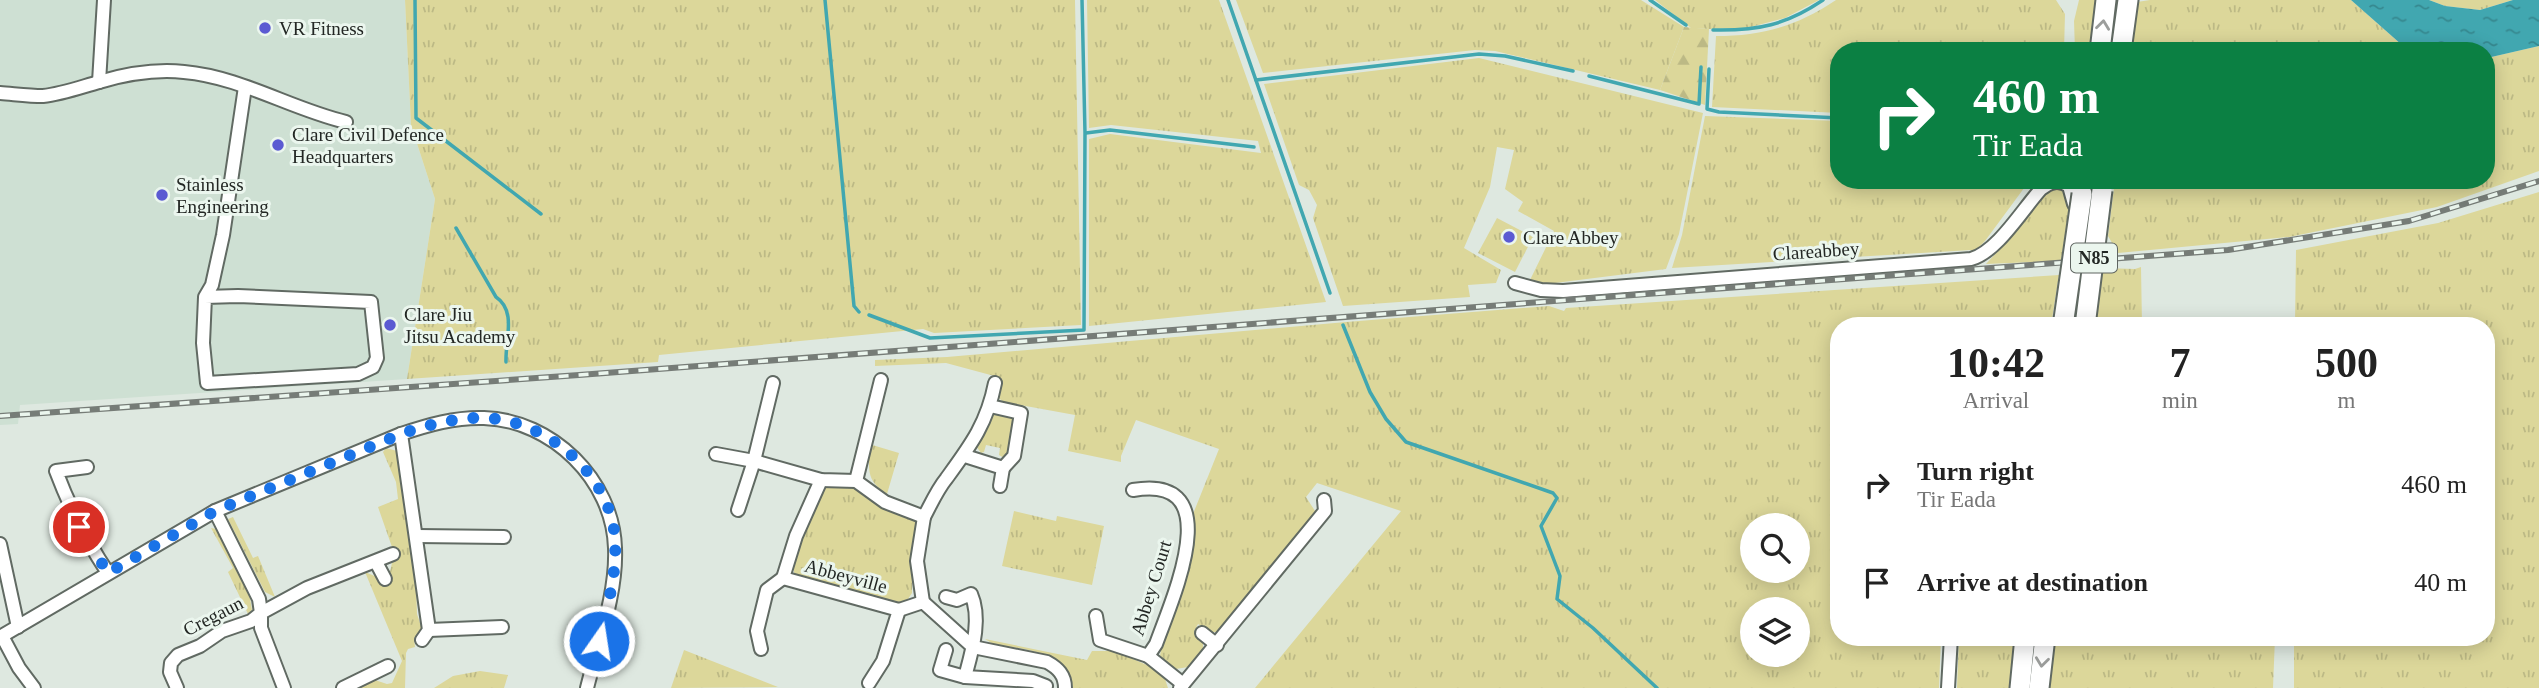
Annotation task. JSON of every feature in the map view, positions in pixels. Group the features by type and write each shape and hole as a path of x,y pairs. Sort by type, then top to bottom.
{"main road":[{"path":"2101,42 2106,0"},
{"path":"2122,42 2128,0"},
{"name":"N85","path":"2086,317 2102,189"},
{"name":"N85","path":"2064,317 2080,193"},
{"path":"2020,688 2024,646"},
{"path":"2039,688 2044,646"}],"street":[{"path":"99,82 104,0"},
{"path":"0,93 42,96 148,73 182,72 231,81 317,115 346,122"},
{"path":"205,297 371,302 377,358 373,366 358,374 207,383 203,342 205,297 212,285 223,235 246,87"},
{"name":"Clareabbey","path":"1515,283 1541,290 1563,291 1970,259 1991,248 2040,189"},
{"path":"856,481 881,380"},
{"path":"738,510 754,461 773,383"},
{"path":"995,383 990,407 965,456 944,481 924,517 917,561 923,602 973,648 1047,662 1057,668 1065,679 1065,688"},
{"path":"990,407 1021,413 1014,456 1003,468 1000,486"},
{"path":"34,688 1,636 215,511 401,434 428,425 486,418 508,421 555,443 590,475 608,507 616,549 613,577 587,688"},
{"path":"401,434 417,536 425,635 502,627"},
{"path":"716,454 754,461 821,480 856,481 886,502 924,517"},
{"path":"965,456 1003,468"},
{"path":"87,467 56,471 77,522 108,573"},
{"name":"Abbeyville","path":"761,649 757,631 767,590 783,578 796,536 821,480"},
{"name":"Abbey Court","path":"1133,490 1150,487 1166,490 1180,498 1188,515 1184,558 1156,644 1148,656"},
{"name":"Abbey Court","path":"1096,616 1100,640 1148,656 1181,686 1325,512 1324,500"},
{"name":"Cregaun","path":"215,511 259,599 261,628 284,688"},
{"path":"417,536 504,537"},
{"path":"0,544 6,610 18,627"},
{"name":"Cregaun","path":"177,688 170,673 171,663 178,655 200,646 222,631 251,621 307,588 393,555"},
{"path":"376,562 385,579"},
{"name":"Abbeyville","path":"783,578 899,610 923,602"},
{"path":"946,597 957,600 971,594 977,607 973,648 965,677"},
{"name":"Abbeyville","path":"869,683 883,661 899,610"},
{"path":"1202,633 1217,645"},
{"path":"1948,688 1950,646"},
{"path":"946,650 940,670 965,677 1033,681 1046,686"},
{"path":"343,688 388,666"}],"shaded area":[{"path":"0,0 405,0 411,125 435,199 407,379 20,405 18,424 0,425"}],"green space":[{"path":"405,0 1075,0 1081,325 934,333 923,329 659,355 658,362 407,379 435,199 411,125"},
{"path":"1087,0 1219,0 1326,302 1089,326 1089,139 1110,134 1261,153 1258,141 1111,125 1089,128"},
{"path":"1236,0 1641,0 1684,27 1660,90 1495,51 1475,50 1263,73"},
{"path":"1655,0 1819,0 1785,18 1747,28 1709,29 1691,28"},
{"path":"1836,0 2056,0 2065,14 2064,42 1830,42 1830,113 1712,107 1716,36 1749,34 1779,28"},
{"path":"2079,0 2097,0 2092,42 2075,42 2074,21"},
{"path":"2351,0 2399,42 2132,42 2137,2"},
{"path":"2429,0 2513,0 2480,10 2445,6"},
{"path":"1684,27 1709,29 1705,105 1660,90"},
{"path":"2539,46 2539,171 2495,187 2495,56"},
{"path":"1479,58 1703,113 1679,234 1666,269 1547,284 1530,280 1554,231 1518,211 1523,202 1505,189 1514,150 1497,147 1490,187 1464,248 1501,270 1496,283 1468,285 1470,297 1343,306 1313,218 1317,205 1309,190 1299,185 1264,84"},
{"path":"1705,116 1830,121 1830,189 2023,189 1985,241 1971,255 1971,250 1672,268 1682,235"},
{"path":"2064,189 2070,202 2061,261 1986,264 2008,240 2045,191"},
{"path":"2114,189 2488,189 2437,207 2289,237 2118,253 2108,236"},
{"path":"2539,192 2539,688 2294,688 2294,646 2495,646 2495,317 2295,317 2296,250 2438,223"},
{"path":"1497,218 1533,237 1515,272 1478,253"},
{"path":"2141,267 2142,317 2096,317 2103,268"},
{"path":"2059,275 2052,317 1830,317 1830,646 1941,646 1939,688 1255,688 1401,511 1317,483 1306,497 1315,511 1313,519 1221,632 1212,632 1198,624 1194,632 1203,640 1203,649 1188,667 1176,669 1160,656 1162,643 1190,556 1194,530 1193,514 1219,449 1136,420 1121,462 1068,451 1075,415 1003,402 998,397 998,377 946,363 875,366 875,360 947,357 1549,306 1564,311 1566,308"},
{"path":"997,413 1010,416 1014,420 1012,447 1004,458 999,455 1000,448 986,445 981,453 976,446 992,415"},
{"path":"869,444 899,453 887,494 871,478"},
{"path":"386,448 397,451 415,554 417,614 422,629 414,638 415,647 408,649 406,653 405,688 353,688 372,679 392,683 402,661 365,572 387,585 392,563 400,555 398,548 392,547 378,507 398,499 396,482 383,452"},
{"path":"834,485 855,489 873,502 917,522 918,530 913,547 912,593 908,599 894,604 795,575 794,556 801,534 821,494"},
{"path":"1014,511 1056,521 1057,516 1104,526 1092,585 1002,566"},
{"path":"233,517 253,558 258,556 275,597 265,592 228,519"},
{"path":"211,528 216,529 249,593 252,610 248,614 228,572 233,568"},
{"path":"985,639 1087,660 1092,651 1115,651 1164,676 1168,688 1073,688 1069,675 1053,659 1030,651 993,644"},
{"path":"1959,646 2017,646 2012,688 1957,688"},
{"path":"2052,646 2275,646 2273,688 2046,688"},
{"path":"684,650 778,687 671,688"},
{"path":"480,671 508,675 504,688 434,688 453,676"}],"water":[{"path":"2351,0 2429,0 2445,6 2480,10 2513,0 2539,0 2539,46 2495,56 2495,42 2399,42"}],"waterway":[{"path":"415,0 416,118 541,214"},
{"path":"825,0 854,306 859,312"},
{"path":"869,315 930,338 1084,330 1085,133 1082,0"},
{"path":"1228,0 1330,293"},
{"path":"1650,0 1686,25"},
{"path":"1713,30 1771,25 1797,15 1823,0"},
{"path":"1256,80 1479,54 1505,56 1573,71"},
{"path":"1589,76 1699,104 1701,67"},
{"path":"1709,69 1707,109 1719,112 1830,118"},
{"path":"1086,133 1110,130 1254,147"},
{"path":"456,228 506,310 509,326 506,362"},
{"path":"1343,325 1370,392 1386,419 1406,442 1553,493 1557,498 1541,526 1560,576 1557,599 1593,628 1657,688"}],"railway":[{"path":"0,416 579,375 2228,250 2409,221 2539,181"}],"place":[{"name":"VR Fitness","path":"265,28"},
{"name":"Clare Civil Defence Headquarters","path":"278,145"},
{"name":"Stainless Engineering","path":"162,195"},
{"name":"Clare Abbey","path":"1509,237"},
{"name":"Clare Jiu Jitsu Academy","path":"390,325"}],"route":[{"path":"79,527 108,573 215,511 401,434 428,425 469,419 508,421 532,430 569,453 590,475 608,507 616,549 613,577 599,641"}]}
